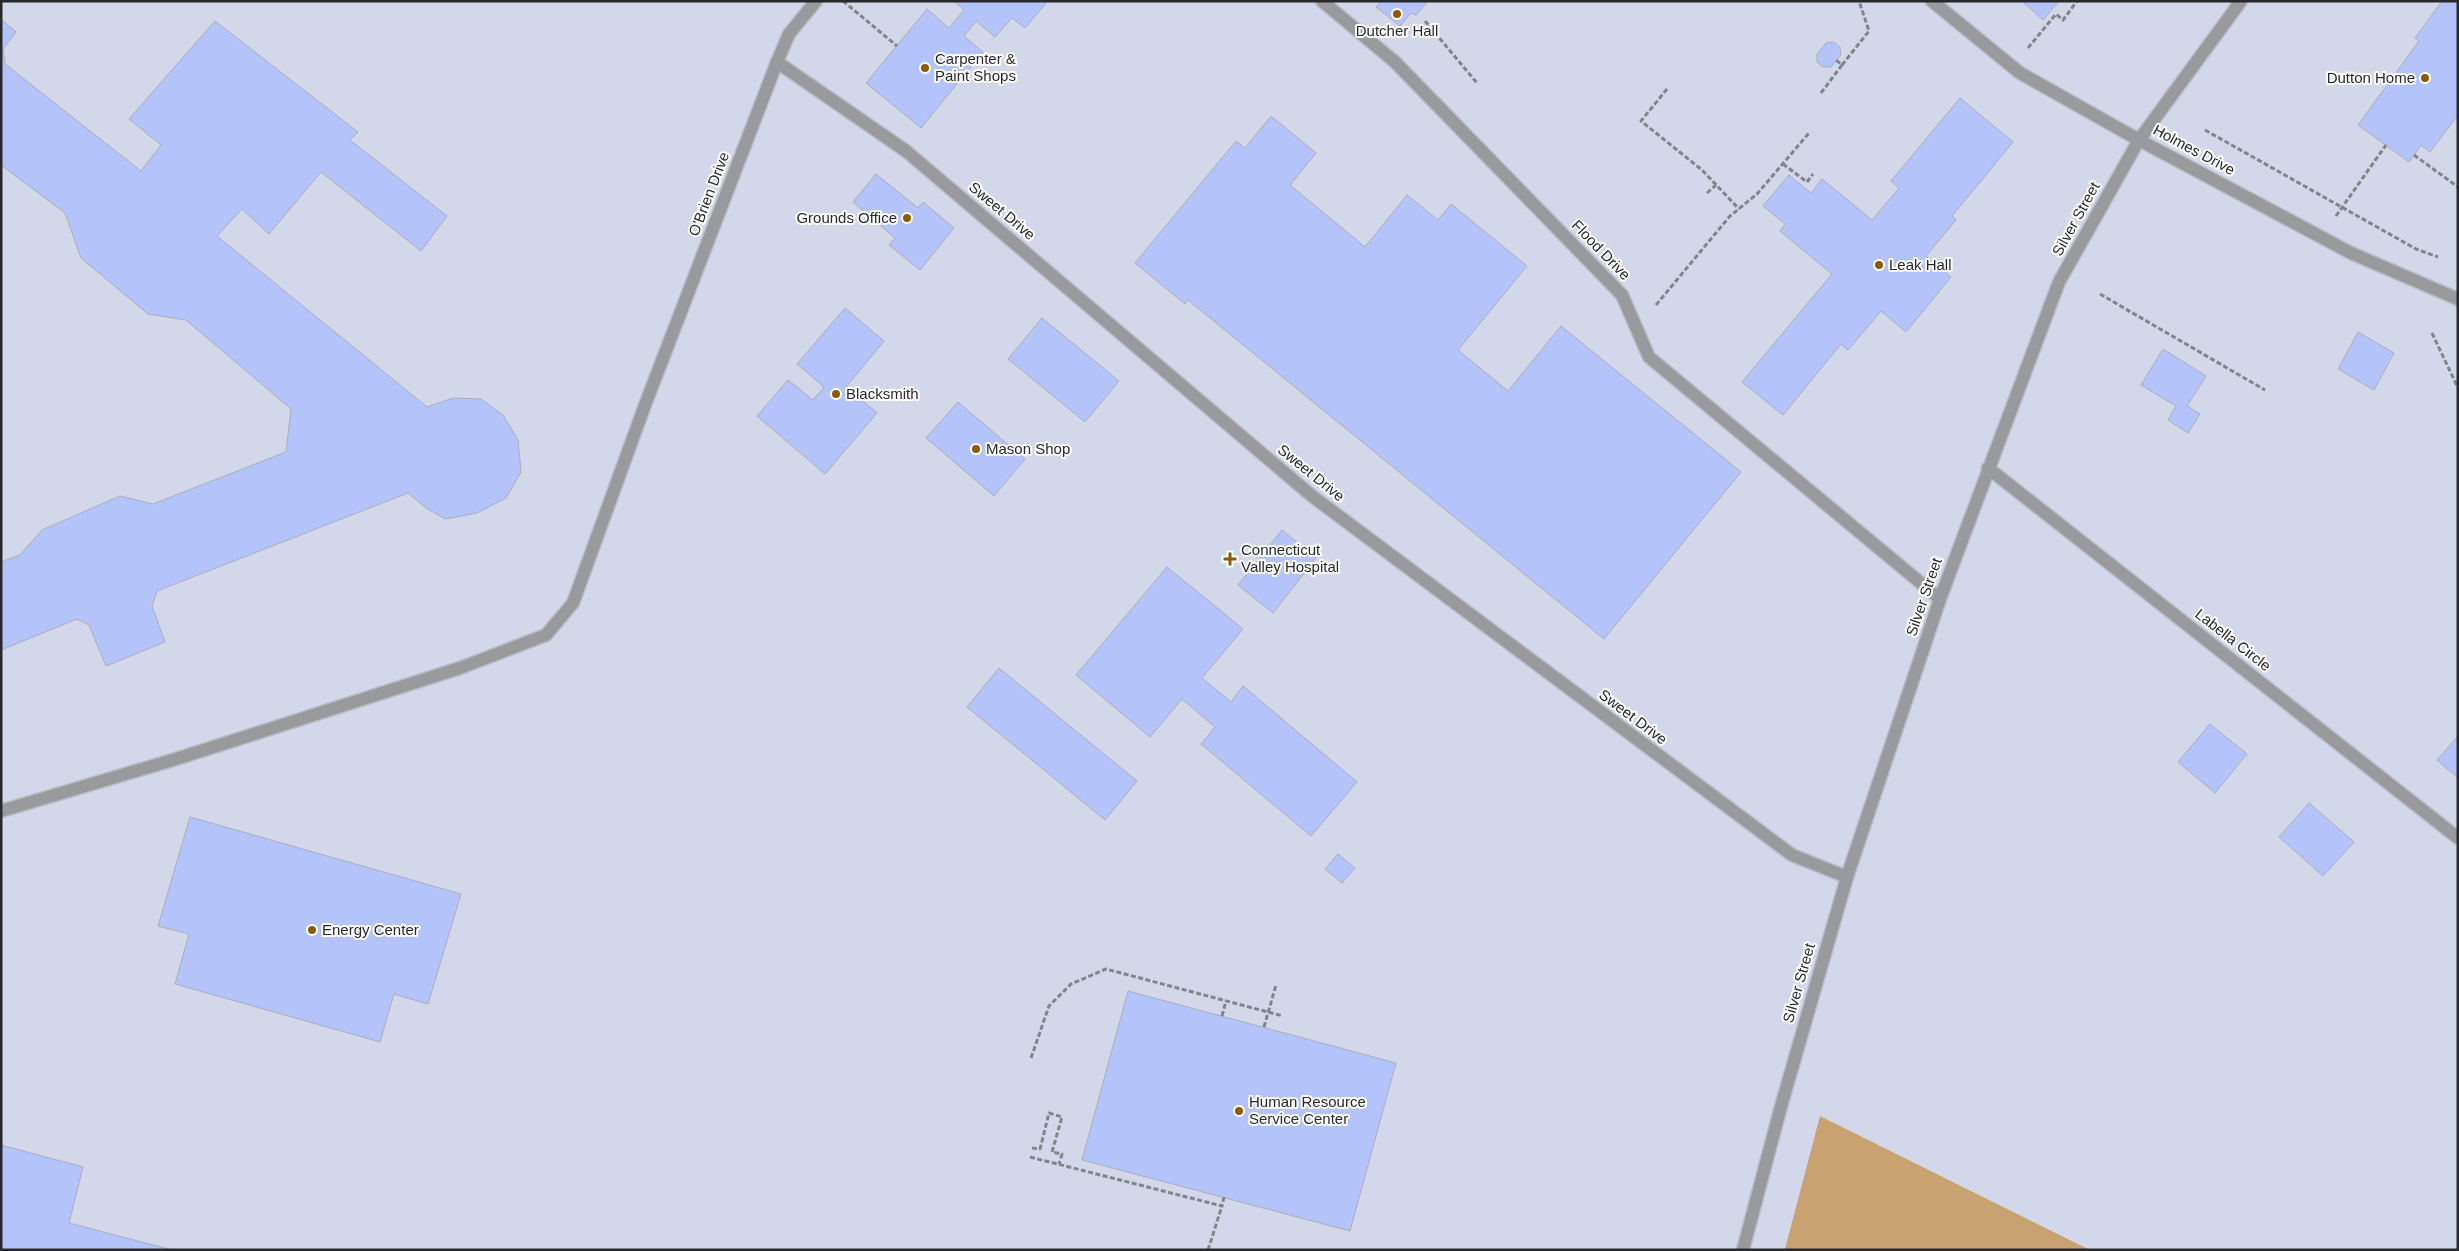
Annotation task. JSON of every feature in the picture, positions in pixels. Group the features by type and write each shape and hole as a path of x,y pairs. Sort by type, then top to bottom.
{"street":[{"name":"O'Brien Drive","path":"1,811 176,759 451,672 546,636 573,603 645,405 777,62 790,34 816,1"},
{"name":"Flood Drive","path":"1322,1 1395,62 1622,295 1649,356 1940,599"},
{"name":"Holmes Drive","path":"1932,1 2012,67 2139,140 2351,253 2458,299"},
{"name":"Silver Street","path":"1743,1250 1780,1110 1847,877 1940,599 2059,282 2139,140 2241,1"},
{"name":"Sweet Drive","path":"777,62 906,151 1320,502 1792,855 1847,877"},
{"name":"Labella Circle","path":"1988,468 2458,838"}],"path":[{"path":"843,1 898,46"},
{"path":"1821,93 1869,31 1859,1"},
{"path":"2012,67 2056,14 2063,20 2077,1"},
{"path":"1425,21 1477,83"},
{"path":"1836,60 1842,65"},
{"path":"1667,89 1641,121 1702,170 1738,209"},
{"path":"2205,130 2416,249 2438,257"},
{"path":"1636,328 1730,216 1757,194 1808,133"},
{"path":"2322,237 2386,145"},
{"path":"2414,155 2458,187"},
{"path":"1783,164 1807,182 1813,174"},
{"path":"1707,193 1716,185"},
{"path":"2100,294 2265,390"},
{"path":"2432,333 2458,388"},
{"path":"1031,1058 1050,1006 1071,984 1106,969 1283,1016"},
{"path":"1264,1027 1276,985"},
{"path":"1222,1016 1226,1001"},
{"path":"1032,1148 1040,1149 1050,1113 1062,1117 1052,1152 1062,1154 1059,1164"},
{"path":"1030,1157 1222,1206"},
{"path":"1208,1250 1224,1198"}],"shaded area":[{"name":"Connecticut Valley Hospital","path":"1,1 2458,1 2458,1250 2090,1250 1821,1116 1785,1249 1787,1250 1,1250"},
{"path":"1820,1116 2090,1250 1787,1250 1785,1249"}],"building":[{"name":"Carpenter & Paint Shops","path":"954,1 1048,1 1025,28 1012,18 995,37 976,21 964,36 983,52 921,128 866,83 927,9 949,28 964,10"},
{"name":"Dutcher Hall","path":"1381,1 1428,1 1416,15 1411,13 1400,26 1376,7"},
{"path":"2022,1 2059,1 2043,20"},
{"name":"Dutton Home","path":"2442,1 2458,1 2458,115 2430,152 2421,145 2409,162 2358,125 2419,41 2415,38"},
{"path":"1,19 16,32 3,49 5,64 141,171 161,145 129,119 215,21 358,132 350,140 447,216 421,251 321,172 269,234 242,209 217,236 427,407 453,398 481,399 503,415 518,440 521,472 506,498 477,513 445,519 426,508 408,493 157,591 152,606 165,642 106,666 89,625 77,619 1,650 1,562 20,555 42,530 120,496 153,504 286,452 291,409 186,320 148,314 81,258 65,213 1,165"},
{"path":"1834,42 1840,47 1841,55 1831,67 1823,67 1817,62 1817,54 1826,43"},
{"name":"Leak Hall","path":"1960,98 2013,142 1952,216 1956,220 1926,256 1951,277 1906,332 1881,311 1848,350 1841,344 1783,415 1742,382 1832,274 1780,231 1785,224 1763,206 1789,175 1811,193 1822,179 1872,220 1899,188 1891,181"},
{"path":"1271,116 1316,153 1290,185 1365,247 1407,195 1438,220 1451,204 1527,266 1458,350 1508,391 1561,326 1741,472 1604,639 1188,300 1185,304 1135,263 1236,141 1245,148"},
{"name":"Grounds Office","path":"876,174 918,208 923,202 954,228 920,270 889,245 895,238 853,202"},
{"name":"Blacksmith","path":"845,308 884,341 846,387 877,413 825,474 757,416 788,380 813,400 824,387 797,364"},
{"path":"1042,318 1119,381 1085,422 1008,359"},
{"path":"2358,332 2394,353 2374,390 2338,369"},
{"path":"2163,349 2206,376 2187,406 2200,414 2188,433 2168,420 2176,406 2141,385"},
{"name":"Mason Shop","path":"958,402 1025,459 994,496 926,438"},
{"path":"1282,530 1316,558 1273,613 1238,585"},
{"path":"1167,567 1243,629 1202,678 1231,702 1243,686 1357,782 1311,836 1201,744 1215,727 1182,699 1150,737 1076,675"},
{"path":"999,668 1137,781 1105,820 967,707"},
{"path":"2210,724 2247,754 2215,793 2178,762"},
{"path":"2458,736 2458,778 2437,760"},
{"path":"2309,803 2354,842 2323,876 2279,837"},
{"name":"Energy Center","path":"190,817 461,894 428,1004 394,994 380,1042 175,984 189,934 158,926"},
{"path":"1338,854 1355,868 1342,883 1325,869"},
{"name":"Human Resource Service Center","path":"1128,991 1396,1063 1350,1231 1082,1160"},
{"path":"1,1145 83,1167 69,1223 172,1250 1,1250"}],"place":[{"name":"Dutcher Hall","path":"1397,14"},
{"name":"Carpenter & Paint Shops","path":"925,68"},
{"name":"Dutton Home","path":"2425,78"},
{"name":"Grounds Office","path":"907,218"},
{"name":"Leak Hall","path":"1879,265"},
{"name":"Blacksmith","path":"836,394"},
{"name":"Mason Shop","path":"976,449"},
{"name":"Connecticut Valley Hospital","path":"1230,559"},
{"name":"Energy Center","path":"312,930"},
{"name":"Human Resource Service Center","path":"1239,1111"}]}
